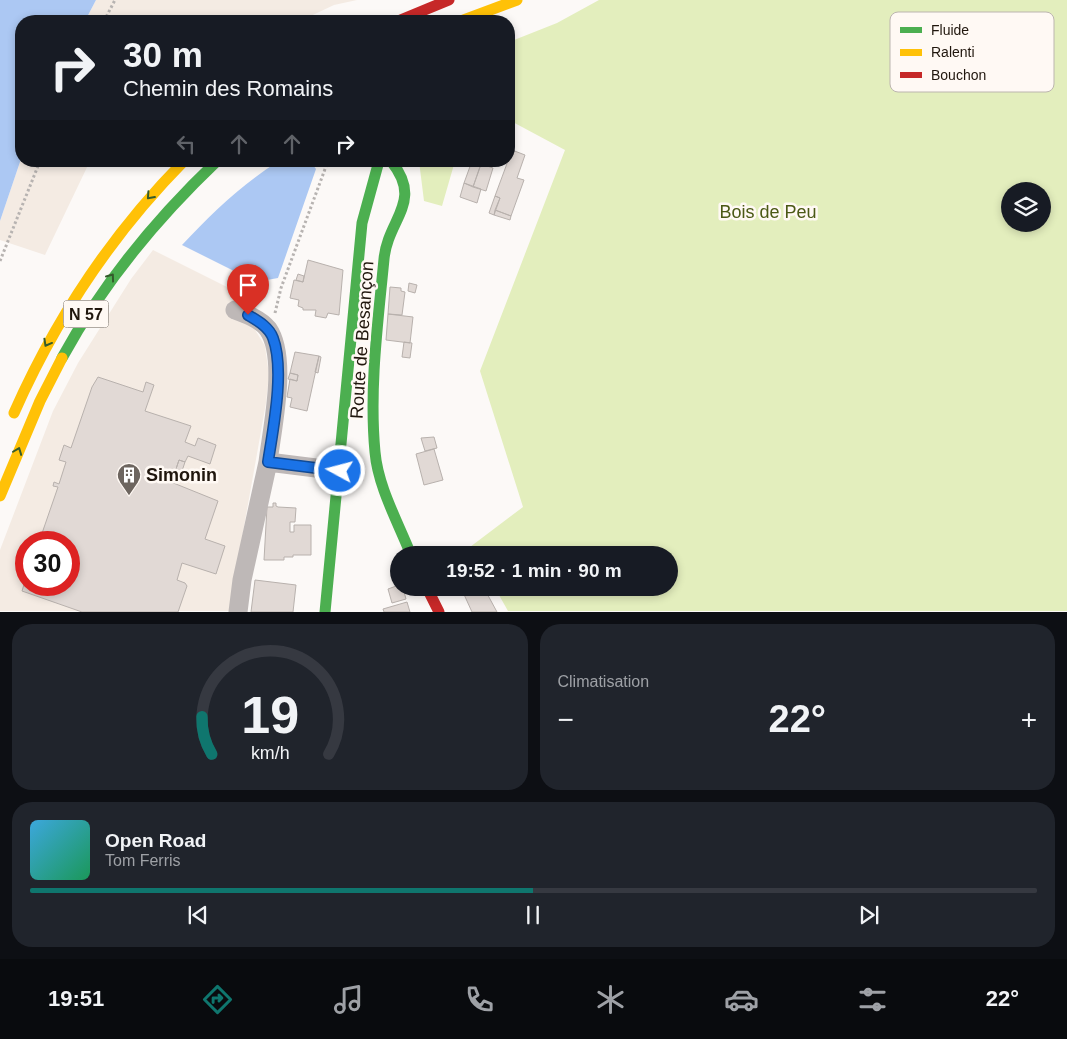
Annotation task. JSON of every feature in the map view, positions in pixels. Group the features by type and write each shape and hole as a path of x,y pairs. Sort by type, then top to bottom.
{"main road":[{"path":"477,15 517,0"},
{"path":"417,15 453,4"},
{"name":"N 57","path":"9,424 43,349 86,277 138,209 178,167"},
{"name":"N 57","path":"0,496 33,415 61,358 94,302 112,275 153,225 211,167"},
{"path":"325,612 337,504 362,223 377,167"},
{"name":"Route de Besançon","path":"397,167 408,187 405,203 389,234 385,248 374,357 374,436 375,452 381,480 407,546"},
{"path":"431,596 439,612"}],"street":[{"path":"235,310 257,320 270,333 273,339 279,376 268,462 242,580 238,612"},
{"path":"268,462 340,471"}],"path":[{"path":"107,15 115,0"},
{"path":"0,261 38,167"},
{"path":"270,333 282,288 326,167"}],"shaded area":[{"path":"96,0 357,0 334,5 313,15 88,15"},
{"path":"18,167 87,167 45,255 0,240 0,221"},
{"path":"153,250 239,293 235,310 252,325 265,346 269,375 266,403 229,611 0,611 0,550 53,411 78,363 131,279"}],"green space":[{"name":"Bois de Peu","path":"599,0 1067,0 1067,611 508,611 500,596 678,596 678,546 471,546 523,507 480,371 565,150 515,123 515,40 557,23"},
{"path":"420,167 453,167 442,206 424,201"}],"water":[{"path":"0,0 96,0 88,15 15,15 15,167 18,167 0,221"},
{"path":"270,167 314,167 316,169 278,278 256,282 182,245 228,200"}],"building":[{"path":"515,151 525,155 517,178 524,180 511,216 495,210 500,198 495,196 506,167 515,167"},
{"path":"470,167 480,167 473,187 464,183"},
{"path":"480,167 493,168 486,191 473,187"},
{"path":"464,183 481,189 477,203 460,197"},
{"path":"495,196 500,198 494,215 489,213"},
{"path":"495,210 511,216 510,220 494,215"},
{"path":"308,260 343,270 339,315 328,313 326,318 315,316 316,310 303,310 303,308 298,306 299,300 290,298 294,280 303,282"},
{"path":"298,274 304,276 303,282 296,280"},
{"path":"409,283 417,285 415,293 408,291"},
{"path":"390,287 401,288 401,291 405,292 402,315 388,314"},
{"path":"388,314 413,317 410,343 386,340"},
{"path":"404,342 412,343 410,358 402,357"},
{"path":"295,352 319,356 307,411 290,407 292,398 287,397 290,379 297,381 298,375 290,373"},
{"path":"319,356 321,357 318,373 315,372"},
{"path":"290,373 298,375 297,381 288,379"},
{"name":"Simonin","path":"98,377 143,392 146,382 154,385 145,411 191,426 185,442 195,446 198,438 216,445 210,464 188,456 185,462 179,460 174,475 168,473 166,480 218,501 205,539 225,546 216,574 182,563 177,580 185,583 187,586 178,612 82,612 36,596 80,596 80,531 43,531 58,487 53,486 54,482 59,484 66,462 59,460 64,445 71,448 92,387"},
{"path":"434,437 437,448 425,451 421,438"},
{"path":"434,449 443,480 424,485 416,454"},
{"path":"179,460 185,462 180,477 174,475"},
{"path":"273,503 276,503 278,507 296,508 295,522 290,522 290,532 294,532 294,525 311,525 311,555 293,555 293,557 284,557 284,560 264,560 267,507 273,507"},
{"path":"255,580 296,585 293,612 251,612"},
{"path":"390,596 405,596 406,599 392,603"},
{"path":"465,596 488,596 497,612 472,612"},
{"path":"407,602 410,612 384,612 383,609"}],"traffic: fast":[{"path":"62,358 95,304 132,253 172,206 211,167"},
{"path":"325,612 362,223 377,167"},
{"path":"395,167 400,175 404,188 404,199 391,232 384,259 375,355 373,428 380,478 407,546"}],"traffic: slow":[{"path":"477,15 517,0"},
{"path":"14,413 48,344 87,279 133,218 178,167"},
{"path":"0,496 40,401 62,358"}],"traffic: jam":[{"path":"413,15 449,0"},
{"path":"431,596 439,612"}],"place":[{"name":"Simonin","path":"129,496"}],"route":[{"path":"248,315 266,328 273,339 279,376 268,462 340,471"}]}
